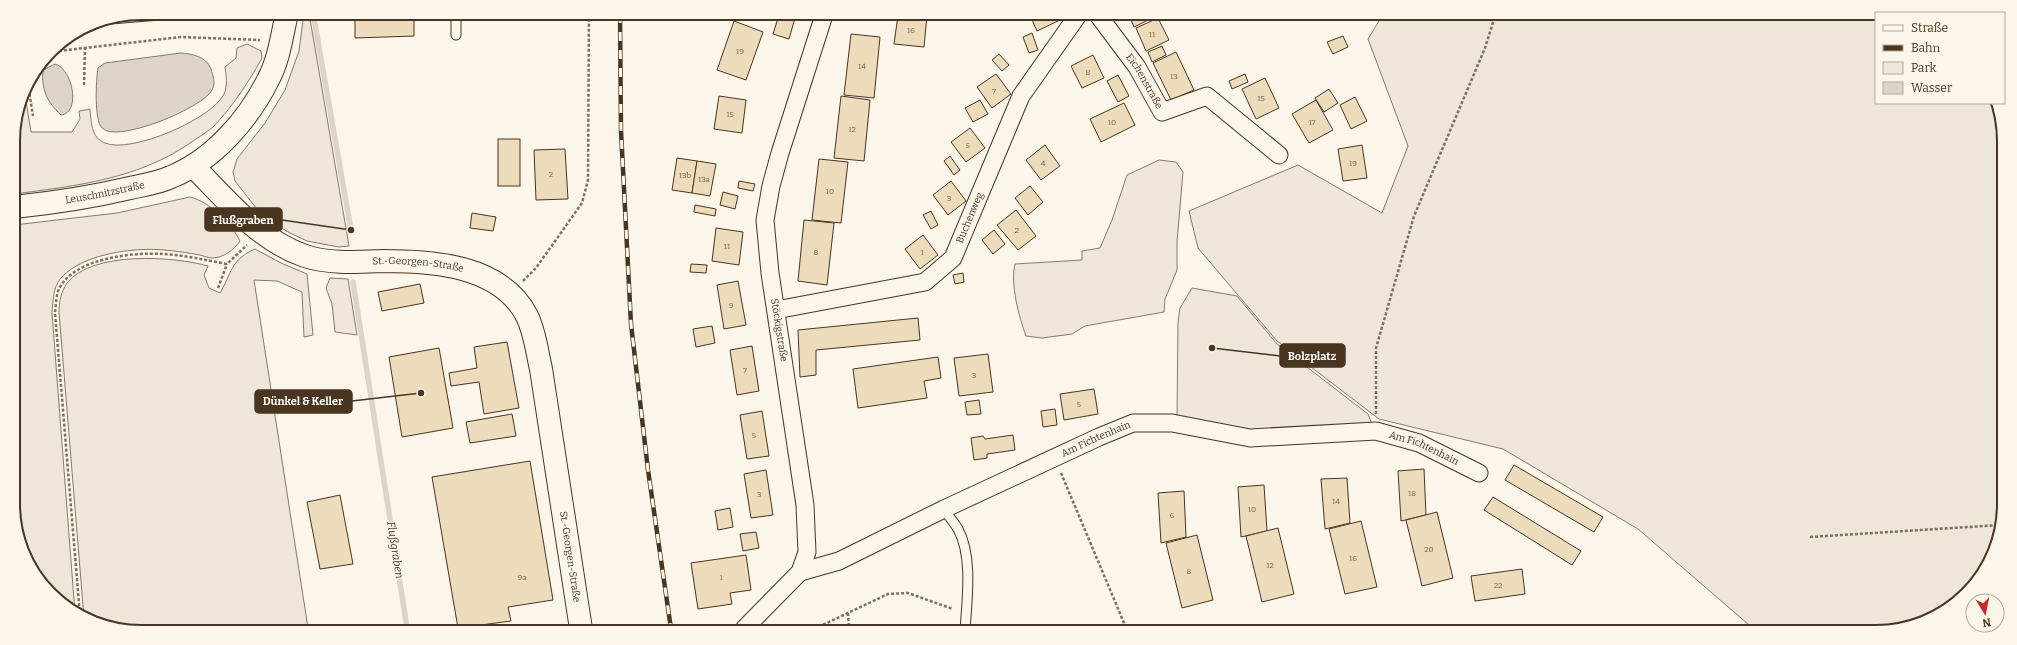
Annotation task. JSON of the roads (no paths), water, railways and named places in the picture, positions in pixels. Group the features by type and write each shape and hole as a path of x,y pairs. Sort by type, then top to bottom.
{"street":[{"path":"193,166 222,142 250,111 269,79 280,45 285,20"},
{"name":"Stöckigstraße","path":"748,625 800,572 807,552 805,505 776,310 765,220 771,186 780,153 822,20"},
{"name":"Buchenweg","path":"776,310 925,282 954,258 1021,96 1074,20"},
{"name":"Eichenstraße","path":"1102,20 1137,67 1162,112 1207,96 1279,156"},
{"name":"Leuschnitzstraße","path":"20,206 56,202 153,183 172,177 193,166"},
{"name":"St.-Georgen-Straße","path":"193,166 256,229 287,249 307,256 339,262 390,261 463,269 496,283 510,294 527,317 534,336 580,625"},
{"name":"Am Fichtenhain","path":"800,572 839,561 944,509 1133,423 1172,423 1250,438 1376,431 1419,443 1479,472"}],"lane":[{"path":"456,20 456,35"},
{"path":"944,509 958,529 964,545 968,573 965,625"}],"water":[{"path":"181,53 198,56 209,65 214,85 212,90 205,97 193,106 177,114 141,128 110,132 102,128 99,124 97,109 96,90 98,68 105,63"},
{"path":"55,64 66,74 70,82 73,99 71,107 67,112 61,115 46,95 43,83 43,70"}],"waterway":[{"name":"Flußgraben","path":"314,20 351,230"},
{"name":"Flußgraben","path":"353,282 407,625"}],"railway":[{"path":"620,20 621,131 631,324 648,470 670,625"}],"place":[{"name":"Flußgraben","path":"351,230"},
{"name":"Bolzplatz","path":"1212,348"},
{"name":"Dünkel & Keller","path":"421,393"}]}
